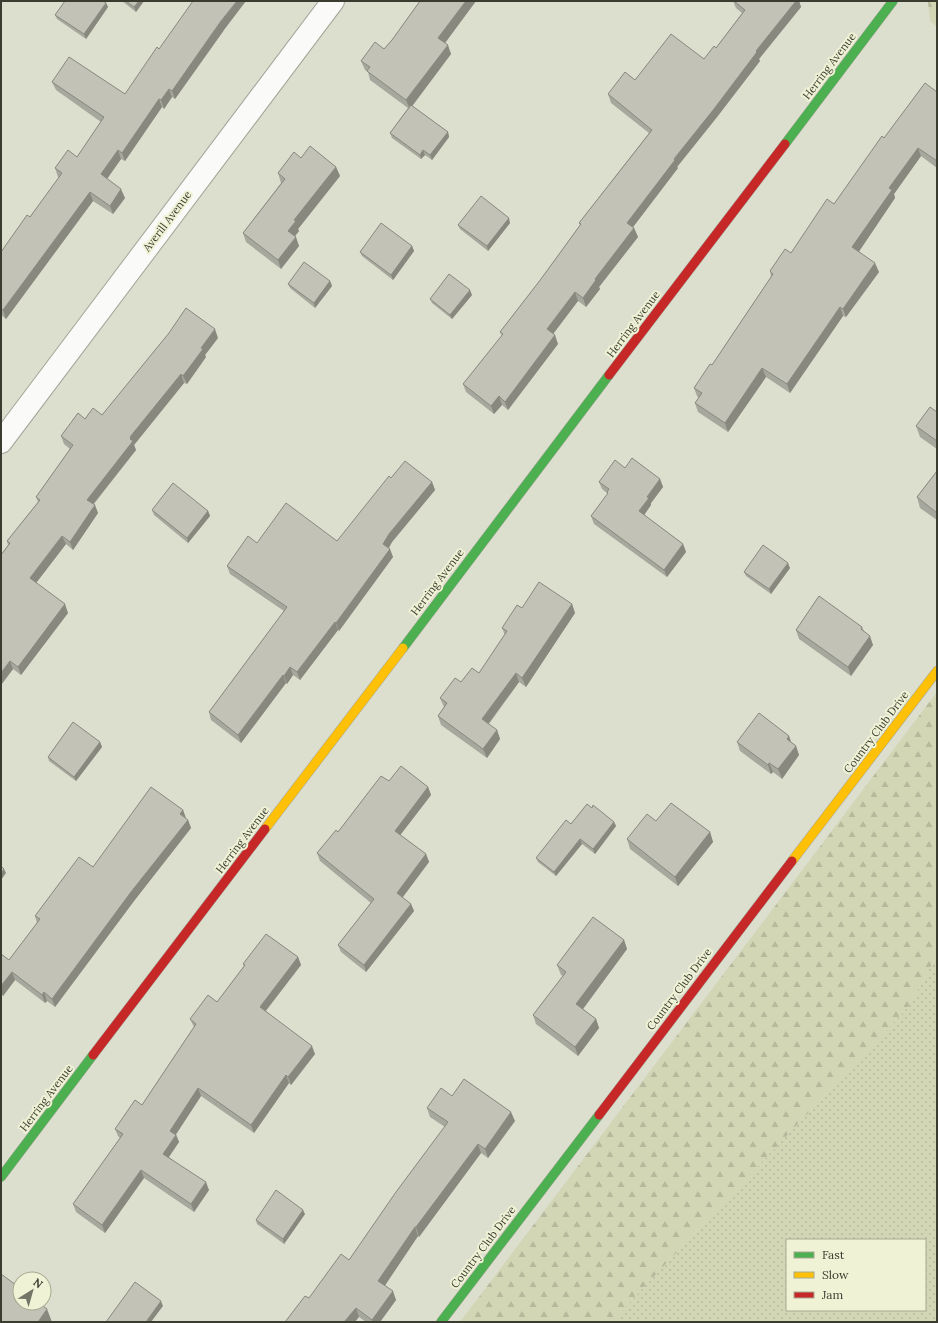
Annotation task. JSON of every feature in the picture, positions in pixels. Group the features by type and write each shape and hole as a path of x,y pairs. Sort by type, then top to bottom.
{"street":[{"name":"Averill Avenue","path":"1,442 333,1"},
{"name":"Herring Avenue","path":"1,1177 893,1"},
{"name":"Country Club Drive","path":"441,1322 937,671"}],"green space":[{"path":"928,1 937,1 937,27 930,21"},
{"path":"937,692 937,955 909,1006 611,1322 460,1322"},
{"path":"937,955 937,1322 611,1322 909,1006"}],"building":[{"path":"65,1 103,1 106,3 84,34 55,15"},
{"path":"126,1 139,1 134,7"},
{"path":"193,1 237,1 221,21 172,91 169,89 161,100 159,99 122,153 118,150 101,174 121,189 110,206 90,192 3,310 1,309 1,252 27,215 30,217 62,173 55,168 68,150 77,157 104,117 52,82 69,57 125,94 157,47 159,49"},
{"path":"420,1 466,1 438,38 448,45 406,100 367,71 370,67 361,61 375,42 384,49"},
{"path":"734,1 796,1 756,51 757,52 674,159 675,160 627,223 634,228 595,279 596,280 583,298 575,292 547,329 555,335 505,402 499,396 491,406 463,384 503,334 500,332 581,224 579,223 652,130 608,94 625,72 635,80 671,34 704,59 714,46 716,48 745,10"},
{"path":"925,83 937,92 937,161 918,148 889,188 892,190 852,247 875,263 843,309 840,307 787,384 762,368 725,423 695,403 702,393 694,388 710,364 712,365 773,274 770,271 785,249 791,253 827,199 834,204 882,136 884,138"},
{"path":"411,105 448,132 430,155 423,150 420,155 390,133"},
{"path":"310,146 336,167 294,220 296,221 288,231 296,237 278,260 243,233 285,179 278,173 294,152 301,158"},
{"path":"481,196 509,218 487,246 458,225"},
{"path":"381,223 412,246 391,275 360,252"},
{"path":"304,262 330,281 314,303 288,284"},
{"path":"449,274 470,290 450,315 430,299"},
{"path":"186,308 215,329 201,348 203,349 183,376 181,374 130,437 133,441 87,500 95,505 70,542 62,536 30,578 65,604 18,667 10,661 1,673 1,555 10,543 7,541 40,500 36,497 73,445 61,436 78,413 85,419 93,408 102,415 169,333"},
{"path":"930,407 937,412 937,441 916,426"},
{"path":"632,458 660,479 647,497 649,498 639,511 683,544 664,570 591,516 608,493 607,492 609,489 599,482 615,460 625,468"},
{"path":"405,461 432,482 389,534 383,544 390,549 336,623 335,622 297,672 290,667 284,676 283,675 238,735 209,712 287,607 227,566 248,536 257,543 286,503 337,541 389,476 391,478"},
{"path":"937,471 937,513 917,497"},
{"path":"173,483 208,511 187,538 152,510"},
{"path":"763,545 788,563 769,589 744,572"},
{"path":"539,582 572,604 522,678 516,673 482,719 497,730 483,749 438,716 447,703 440,698 455,678 461,682 472,668 479,673 507,631 502,628 517,605 522,608"},
{"path":"819,596 862,627 861,629 870,636 848,667 796,630"},
{"path":"759,713 789,736 787,739 796,746 778,769 769,763 768,765 737,742"},
{"path":"73,722 100,742 74,777 48,757"},
{"path":"401,766 428,787 395,831 426,854 397,893 411,904 364,965 338,945 374,899 317,853 336,830 338,832 381,776 389,781"},
{"path":"151,787 183,810 180,814 188,820 131,892 52,999 44,992 42,995 12,972 1,986 1,954 9,960 40,919 35,916 79,857 93,867"},
{"path":"671,803 710,832 675,877 627,839 647,814 656,821"},
{"path":"587,804 592,808 593,805 614,822 593,849 580,839 554,872 536,858 566,820 571,824"},
{"path":"1,866 4,869 1,873"},
{"path":"593,917 624,940 576,1004 596,1019 575,1047 533,1015 566,972 557,965"},
{"path":"266,934 298,957 260,1007 312,1046 288,1077 286,1075 251,1125 198,1088 170,1131 176,1135 163,1154 206,1182 191,1204 141,1170 102,1225 73,1204 123,1134 115,1129 135,1100 142,1105 196,1024 190,1019 208,995 217,1002"},
{"path":"464,1079 511,1112 485,1149 478,1144 415,1227 378,1281 393,1291 372,1320 356,1308 344,1322 285,1322 305,1296 309,1298 341,1254 349,1260 396,1192 448,1122 427,1108 441,1088 452,1096"},
{"path":"276,1190 303,1210 283,1239 256,1220"},
{"path":"1,1274 12,1282 12,1311 46,1311 38,1322 1,1322"},
{"path":"135,1282 161,1301 146,1322 106,1322"}],"traffic: fast":[{"path":"785,144 893,1"},
{"path":"403,648 609,375"},
{"path":"1,1177 93,1055"},
{"path":"441,1322 599,1115"}],"traffic: slow":[{"path":"265,829 403,648"},
{"path":"792,861 937,671"}],"traffic: jam":[{"path":"609,375 785,144"},
{"path":"93,1055 265,829"},
{"path":"599,1115 792,861"}]}
